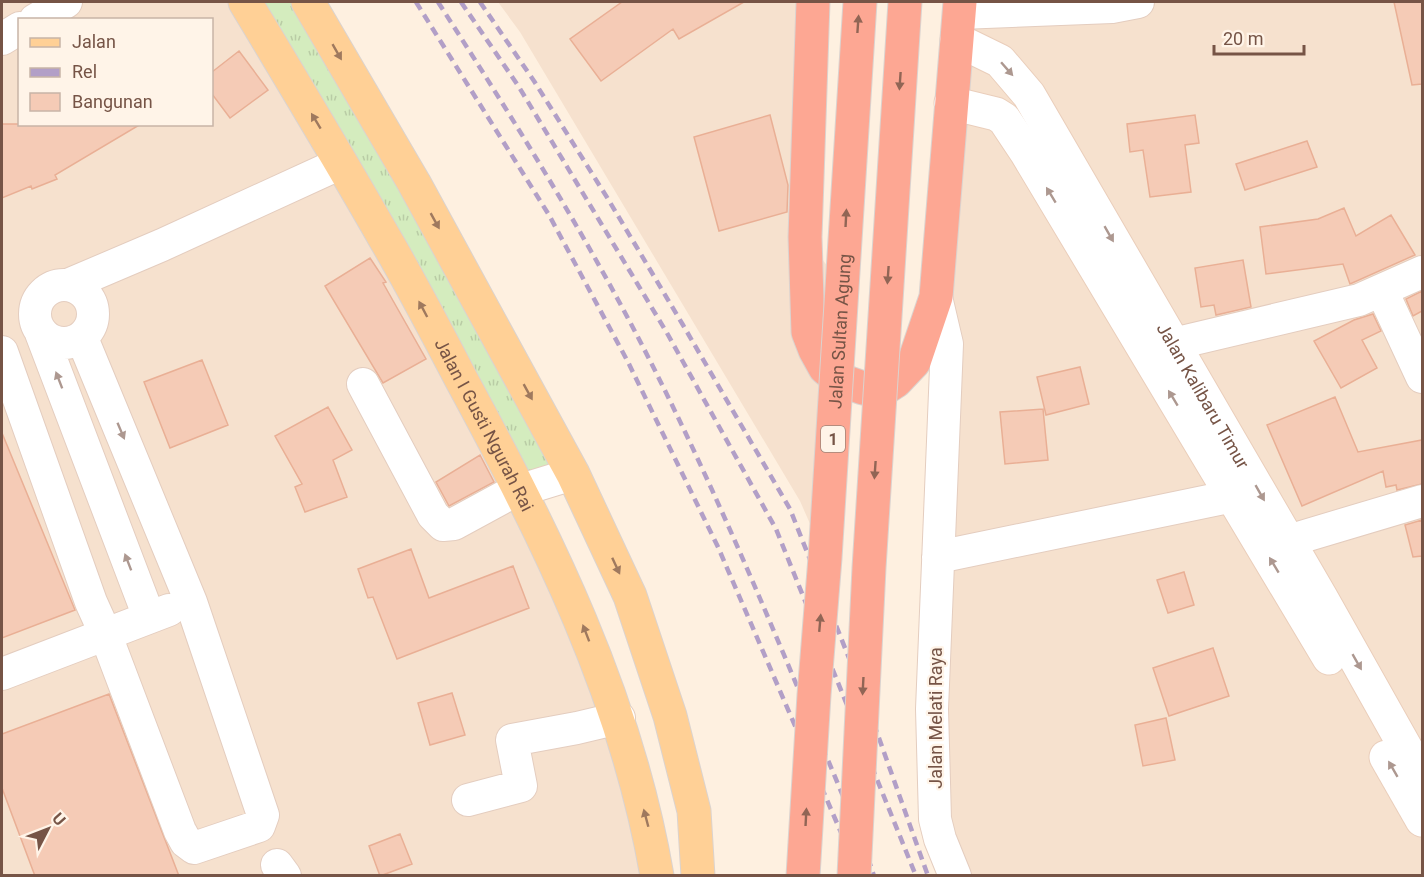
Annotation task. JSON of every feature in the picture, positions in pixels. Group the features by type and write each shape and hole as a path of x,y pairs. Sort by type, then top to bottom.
{"highway":[{"path":"813,2 805,237 808,332 825,368 838,379 863,388 882,390 896,381 914,362 936,297 959,18"},
{"name":"Jalan Sultan Agung","path":"803,876 860,2"},
{"path":"854,876 869,568 905,2"}],"main road":[{"name":"Jalan I Gusti Ngurah Rai","path":"245,2 386,239 521,489 577,609 619,718 648,825 657,876"},
{"path":"308,2 414,183 573,474 630,596 670,716 694,811 702,869"}],"street":[{"path":"38,18 66,2"},
{"path":"959,18 1112,7 1138,2"},
{"name":"Jalan Kalibaru Timur","path":"959,18 1029,95 1288,541 1309,601 1422,820"},
{"path":"2,39 18,29"},
{"name":"Jalan Kalibaru Timur","path":"951,103 987,110 1004,119 1233,496 1309,601 1422,777"},
{"path":"149,616 36,323 35,311 38,300 45,291 56,286 68,285 162,245 341,163"},
{"path":"1173,344 1359,300 1422,272"},
{"path":"41,333 61,344 72,343 82,338 90,329 94,318 93,306 88,296 79,288 68,285"},
{"path":"1382,291 1422,376"},
{"name":"Jalan Melati Raya","path":"936,297 947,344 932,709 935,819 940,838 956,876"},
{"path":"2,352 91,602 105,633 180,831 186,842 194,848 249,831 259,826 263,815 191,602 82,338"},
{"path":"363,384 433,515 443,525 454,524 521,489 573,474"},
{"path":"938,557 1233,496"},
{"path":"1288,541 1422,501"},
{"path":"2,674 149,616 191,602"},
{"path":"468,800 521,786 512,740 619,718"}],"shaded area":[{"path":"2,2 245,2 521,489 657,875 2,876"},
{"path":"498,2 813,2 805,237 842,285 825,558 800,501 520,32"},
{"path":"980,2 1422,2 1422,875 955,875 947,858 945,189"}],"green space":[{"path":"245,2 308,2 573,474 521,489"}],"building":[{"path":"622,2 744,2 679,39 673,29 601,81 570,39"},
{"path":"1394,2 1422,2 1422,84 1412,85"},
{"path":"239,51 268,90 230,118 213,95 213,71"},
{"path":"770,115 788,185 787,212 719,231 694,137"},
{"path":"1195,115 1199,143 1185,145 1191,192 1150,197 1143,150 1130,152 1127,124"},
{"path":"2,124 138,126 55,175 57,179 32,189 31,186 2,198"},
{"path":"1307,141 1317,167 1245,190 1236,164"},
{"path":"1344,208 1356,236 1391,215 1415,255 1350,284 1343,264 1266,274 1260,227 1318,219"},
{"path":"370,258 386,282 383,283 426,359 383,383 325,286"},
{"path":"1243,260 1251,307 1216,315 1214,305 1201,307 1195,268"},
{"path":"1422,291 1422,311 1413,316 1406,299"},
{"path":"1373,314 1381,331 1362,340 1377,368 1341,388 1314,341 1354,320"},
{"path":"202,360 228,425 170,448 144,382"},
{"path":"1080,367 1089,404 1046,415 1037,377"},
{"path":"1335,397 1358,452 1422,440 1422,484 1397,490 1396,485 1386,487 1383,471 1302,506 1267,425"},
{"path":"328,407 352,450 333,460 347,497 305,512 295,487 302,484 275,436"},
{"path":"1043,409 1048,460 1005,464 1000,412"},
{"path":"2,433 75,610 2,638"},
{"path":"480,455 494,482 449,506 436,482"},
{"path":"1422,520 1422,556 1413,557 1405,525"},
{"path":"411,549 429,598 513,566 529,608 397,659 373,597 368,598 358,569"},
{"path":"1184,572 1194,605 1168,613 1157,580"},
{"path":"1213,648 1229,696 1169,716 1153,668"},
{"path":"452,693 465,735 430,745 418,703"},
{"path":"109,694 179,876 35,876 2,788 2,734"},
{"path":"1166,718 1175,760 1143,766 1135,725"},
{"path":"400,834 412,864 380,876 369,846"}],"railway":[{"path":"416,2 549,215 628,362 718,547 852,858 857,876"},
{"path":"438,2 570,214 619,301 673,406 758,594 864,846 874,876"},
{"path":"461,2 519,87 667,333 776,529 916,876"},
{"path":"480,2 534,81 608,199 790,509 864,696 928,876"}]}
